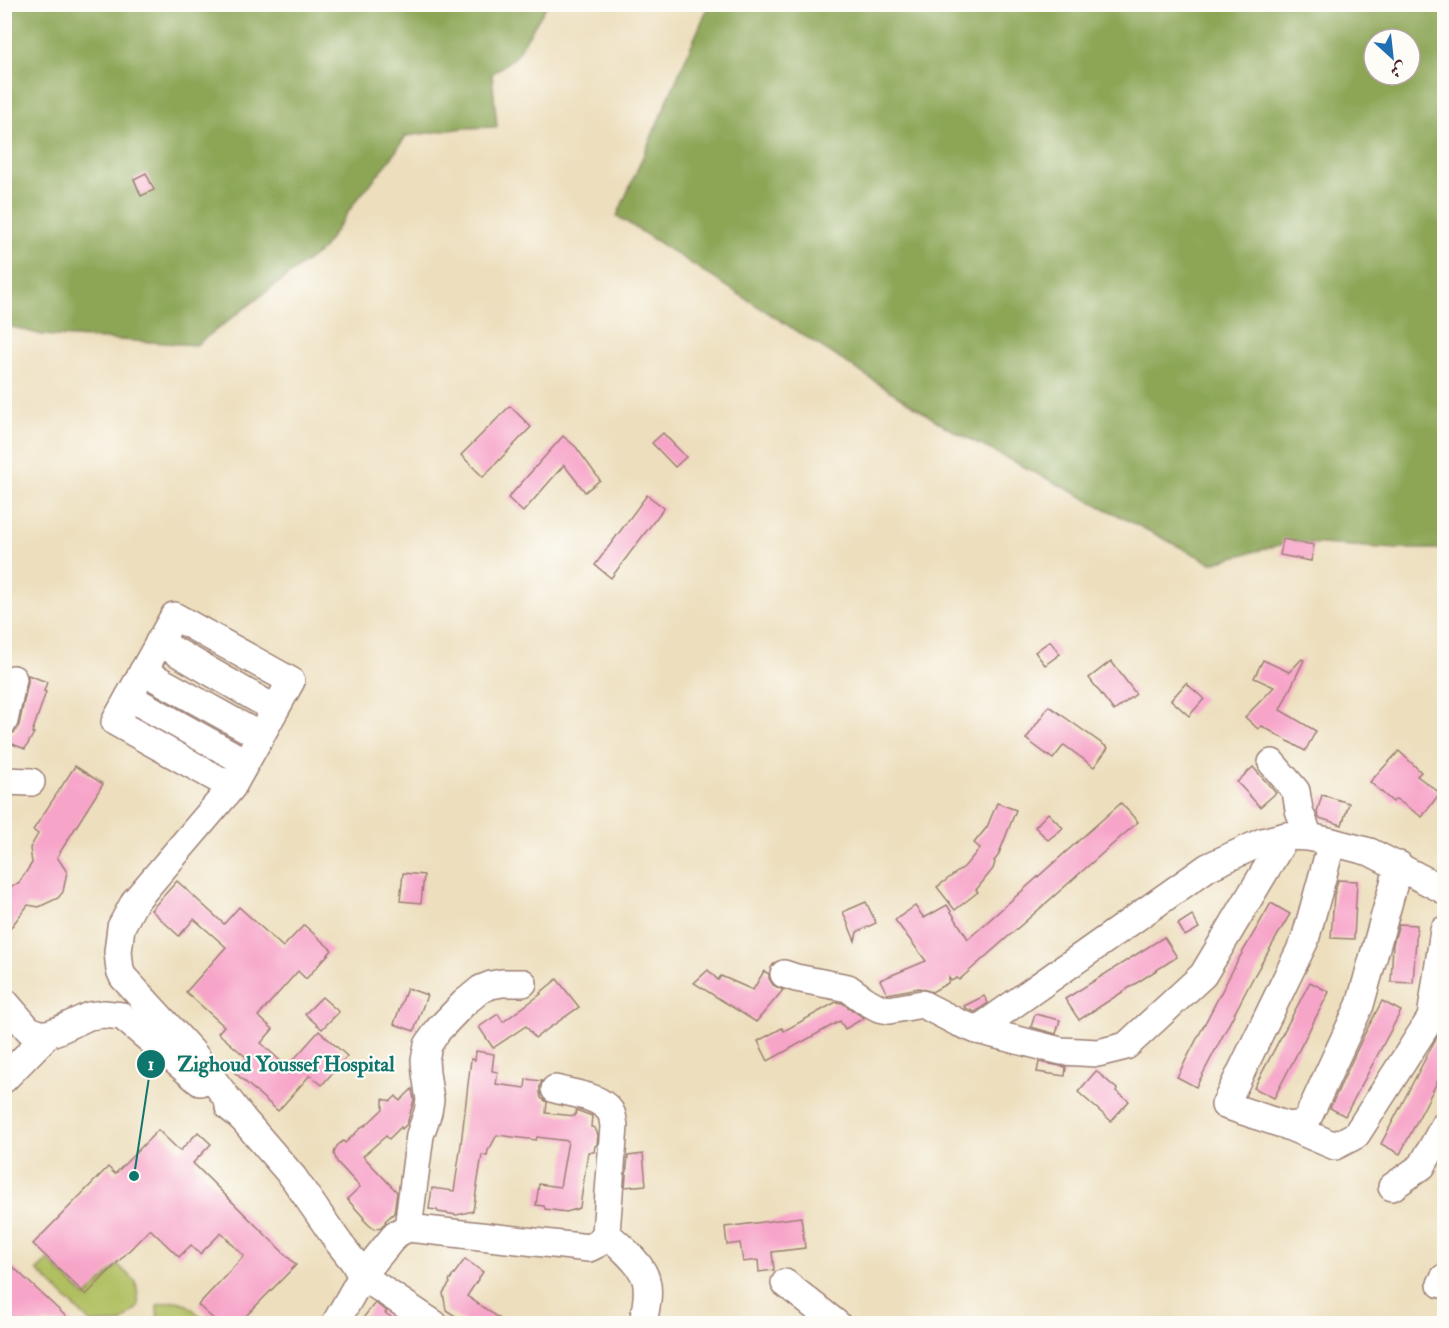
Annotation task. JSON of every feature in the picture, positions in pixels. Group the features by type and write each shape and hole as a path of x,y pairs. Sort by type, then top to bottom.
{"street":[{"path":"232,787 115,722 159,642 275,709 232,787 135,901 121,927 117,952 120,970 192,1052 242,1118 293,1177 362,1276 434,1323"},
{"path":"142,671 260,736"},
{"path":"4,721 14,679"},
{"path":"129,697 245,762"},
{"path":"1272,763 1296,791 1299,810 1309,838 1305,940 1225,1105 1288,1126 1335,1146 1356,1135 1431,1018 1444,930"},
{"path":"784,974 848,988 879,1008 889,1010 922,1004 977,1030 1061,1051 1098,1053 1126,1046 1203,975 1309,838"},
{"path":"977,1030 1208,867 1262,842 1309,838 1370,852 1444,890"},
{"path":"1288,1126 1305,1124 1360,1005 1399,865"},
{"path":"408,1228 420,1135 429,1112 426,1066 428,1045 438,1030 481,989 502,983 523,983"},
{"path":"4,1001 29,1030 40,1034 59,1030 89,1016 104,1014 122,1016 242,1118"},
{"path":"4,1079 48,1034"},
{"path":"335,1323 362,1276 396,1234 408,1228 589,1248 599,1243 606,1233 614,1126 612,1113 593,1098 555,1089"},
{"path":"1392,1187 1422,1166 1444,1126"},
{"path":"606,1233 640,1267 646,1280 648,1294 643,1323"},
{"path":"785,1283 837,1323"}],"green space":[{"path":"4,5 547,5 516,56 492,74 497,127 464,128 406,136 390,160 355,202 322,250 196,345 42,335 5,325"},
{"path":"709,5 1444,5 1444,549 1397,549 1291,542 1211,563 948,428 617,216"},
{"path":"48,1260 86,1297 118,1265 136,1282 139,1306 121,1323 91,1323 37,1270"},
{"path":"174,1301 188,1306 207,1323 158,1323 157,1305"}],"building":[{"path":"146,173 154,190 141,196 134,179"},
{"path":"510,406 531,427 483,477 461,455"},
{"path":"663,433 686,457 675,467 652,443"},
{"path":"563,436 576,447 600,480 585,492 564,465 523,512 508,498"},
{"path":"647,495 664,508 611,578 595,565"},
{"path":"1283,539 1314,545 1311,561 1280,555"},
{"path":"1050,641 1060,654 1045,665 1035,652"},
{"path":"1302,659 1304,660 1280,710 1316,731 1305,751 1262,726 1258,729 1245,717 1274,687 1254,678 1263,660 1289,672"},
{"path":"1111,661 1136,694 1114,711 1089,678"},
{"path":"28,675 47,682 44,691 46,692 32,733 34,733 25,749 5,741 6,736 15,732 19,725"},
{"path":"1186,683 1204,699 1189,716 1171,700"},
{"path":"1049,706 1108,748 1094,767 1064,745 1053,759 1026,739"},
{"path":"1399,751 1421,772 1417,776 1440,793 1422,817 1396,799 1393,802 1370,782"},
{"path":"75,766 103,784 57,857 67,872 63,892 58,898 39,907 28,905 4,936 4,888 18,884 32,863 30,848 38,834 33,830"},
{"path":"1253,767 1276,793 1260,807 1237,782"},
{"path":"1322,795 1349,803 1342,825 1319,818 1317,812"},
{"path":"997,803 1016,810 994,861 993,869 976,890 978,892 955,910 937,887 964,867 980,848 974,843 987,827"},
{"path":"1121,803 1138,822 959,980 957,978 951,981 949,978 948,983 932,992 919,988 887,994 880,980 926,961 895,920 915,906 924,918 947,905 968,939"},
{"path":"1048,813 1063,828 1048,840 1035,827"},
{"path":"403,873 424,875 421,903 400,901"},
{"path":"1338,880 1357,881 1354,939 1331,938 1334,895"},
{"path":"177,881 224,924 239,907 283,947 304,925 332,950 306,979 298,971 258,1016 273,1029 261,1043 287,1067 319,1031 347,1056 322,1085 310,1075 278,1111 232,1070 247,1058 218,1033 224,1026 186,992 226,947 194,919 179,936 151,910"},
{"path":"866,902 876,923 857,932 855,941 843,912"},
{"path":"1271,903 1290,914 1254,976 1196,1087 1177,1077 1238,960"},
{"path":"1192,915 1199,928 1185,936 1178,924"},
{"path":"1399,924 1417,925 1413,983 1391,982 1393,944"},
{"path":"1164,937 1177,957 1079,1020 1065,999"},
{"path":"708,970 718,980 721,976 753,990 764,971 769,974 773,985 783,990 756,1022 694,983"},
{"path":"557,979 579,1007 535,1038 526,1026 493,1048 479,1027 498,1014 503,1022"},
{"path":"1310,982 1329,992 1274,1098 1254,1088"},
{"path":"407,988 427,995 414,1031 394,1024"},
{"path":"984,996 988,1003 975,1012 965,1008 964,1006"},
{"path":"322,997 339,1012 322,1029 305,1014"},
{"path":"1382,1001 1401,1011 1345,1116 1330,1108"},
{"path":"836,1002 842,1003 864,1018 845,1029 840,1021 768,1061 758,1041 782,1028 784,1031"},
{"path":"1035,1014 1060,1020 1056,1034 1031,1027"},
{"path":"1444,1026 1444,1069 1400,1154 1381,1144"},
{"path":"476,1051 494,1054 492,1071 498,1072 496,1084 525,1088 526,1079 542,1081 540,1093 541,1098 547,1102 546,1113 575,1116 576,1110 592,1116 591,1127 595,1128 598,1135 597,1145 594,1152 588,1152 580,1207 577,1209 566,1212 545,1209 544,1206 536,1205 539,1184 560,1187 568,1141 497,1135 487,1156 482,1155 473,1211 457,1215 429,1209 432,1188 454,1191 471,1059 475,1060"},
{"path":"1039,1062 1066,1067 1065,1076 1037,1072"},
{"path":"1096,1071 1129,1101 1111,1121 1078,1092"},
{"path":"412,1089 414,1100 407,1124 389,1139 386,1136 363,1156 397,1192 394,1213 381,1227 374,1229 347,1199 360,1187 337,1162 335,1150 383,1109 383,1099 391,1101 396,1096 400,1101"},
{"path":"158,1130 180,1151 198,1132 211,1144 193,1163 296,1265 239,1323 218,1323 198,1305 244,1256 221,1233 200,1254 191,1245 179,1257 150,1229 86,1295 33,1244 108,1167 115,1174"},
{"path":"643,1154 646,1185 625,1187 628,1156"},
{"path":"801,1217 805,1248 772,1252 774,1270 759,1272 758,1260 743,1262 740,1243 727,1245 725,1227"},
{"path":"465,1259 483,1272 467,1296 506,1323 466,1323 446,1310 443,1293"},
{"path":"12,1266 73,1323 4,1323 4,1274"},
{"path":"375,1303 387,1311 385,1313 400,1323 359,1323"}],"place":[{"name":"Zighoud Youssef Hospital","path":"134,1176"}]}
